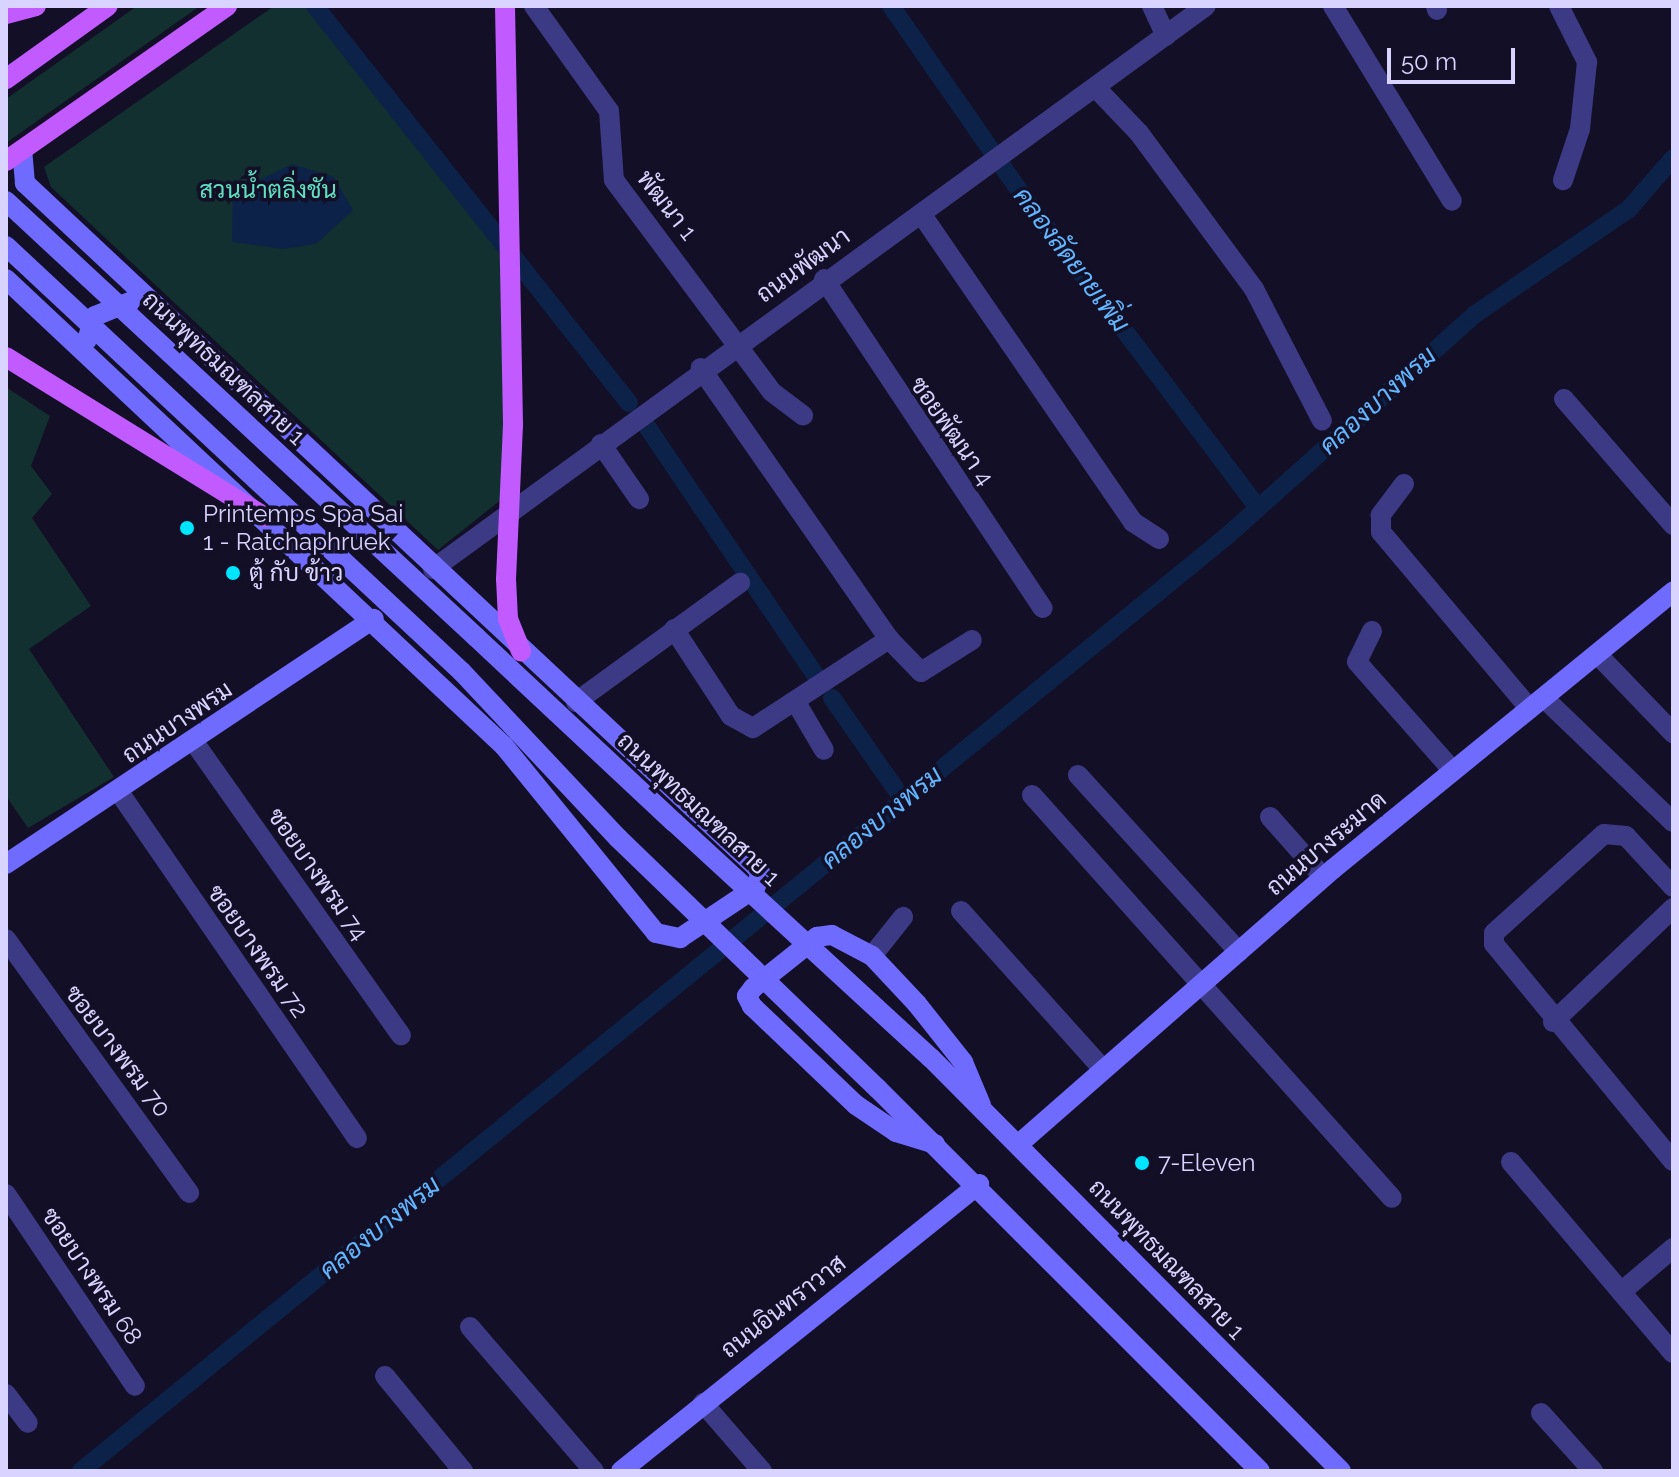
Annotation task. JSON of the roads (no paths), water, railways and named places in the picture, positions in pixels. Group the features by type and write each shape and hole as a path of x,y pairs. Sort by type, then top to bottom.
{"main road":[{"path":"6,14 36,6"},
{"path":"227,6 14,156 25,183 156,310 755,866 761,874 755,888 668,940 557,820 504,746"},
{"path":"505,6 510,304 508,619 521,651"},
{"path":"6,79 105,7"},
{"name":"ถนนพุทธมณฑลสาย 1","path":"6,201 981,1105 1341,1471"},
{"path":"6,246 462,672 599,821"},
{"path":"6,279 374,619 504,746 618,838 979,1184 1260,1471"},
{"path":"92,359 86,342 95,316 114,303 156,310"},
{"path":"6,357 265,517"},
{"name":"ถนนบางระมาด","path":"1020,1143 1323,877 1673,592"},
{"name":"ถนนบางพรม","path":"6,864 119,792 374,619"},
{"path":"553,681 596,748"},
{"path":"935,1144 867,1114 747,996 817,937 832,935 872,956 947,1039 981,1105"},
{"name":"ถนนอินทราวาส","path":"621,1471 979,1184"}],"street":[{"name":"พัฒนา 1","path":"534,6 609,111 614,180 741,342 772,392 803,415"},
{"path":"1152,6 1166,36"},
{"name":"ถนนพัฒนา","path":"433,569 701,368 824,279 922,215 1206,6"},
{"path":"1333,6 1452,201"},
{"path":"1559,6 1587,62 1580,129 1563,180"},
{"path":"1096,88 1139,133 1254,289 1322,421"},
{"path":"922,215 1133,522 1159,539"},
{"name":"ซอยพัฒนา 4","path":"824,279 1043,608"},
{"path":"701,368 889,639 921,672 972,640"},
{"path":"1564,399 1673,525"},
{"path":"601,444 639,499"},
{"path":"1404,484 1381,515 1381,532 1537,703 1673,822"},
{"path":"576,702 740,583"},
{"path":"674,629 741,726 753,728 797,704 889,639"},
{"path":"1372,631 1357,662 1453,771"},
{"path":"1597,654 1673,733"},
{"path":"797,704 824,750"},
{"name":"ซอยบางพรม 74","path":"194,742 401,1035"},
{"path":"1078,775 1239,952"},
{"name":"ซอยบางพรม 72","path":"119,792 357,1138"},
{"path":"1032,795 1392,1198"},
{"path":"1270,817 1323,877"},
{"path":"1673,887 1626,836 1604,834 1494,933 1496,954 1673,1161"},
{"path":"1553,1022 1673,908"},
{"path":"961,911 1103,1069"},
{"path":"872,956 903,917"},
{"name":"ซอยบางพรม 70","path":"6,939 189,1193"},
{"path":"1511,1162 1673,1353"},
{"name":"ซอยบางพรม 68","path":"6,1194 135,1386"},
{"path":"1621,1292 1673,1248"},
{"path":"470,1327 594,1471"},
{"path":"385,1376 463,1471"},
{"path":"6,1394 28,1423"},
{"path":"703,1403 762,1471"},
{"path":"1541,1413 1593,1471"}],"water":[{"path":"292,164 334,177 353,210 316,244 283,249 232,242 233,193"}],"waterway":[{"path":"315,6 629,403"},
{"name":"คลองลัดยายเพิ่ม","path":"891,6 1026,200 1258,508"},
{"name":"คลองบางพรม","path":"81,1471 1227,536 1474,315 1629,209 1673,158"},
{"path":"648,428 818,679"},
{"path":"832,698 904,801"}],"place":[{"name":"Printemps Spa Sai 1 - Ratchaphruek","path":"187,528"},
{"name":"ตู้ กับ ข้าว","path":"233,573"},
{"name":"7-Eleven","path":"1142,1163"}],"park label":[{"name":"สวนน้ำตลิ่งชัน","path":"268,190"}]}
